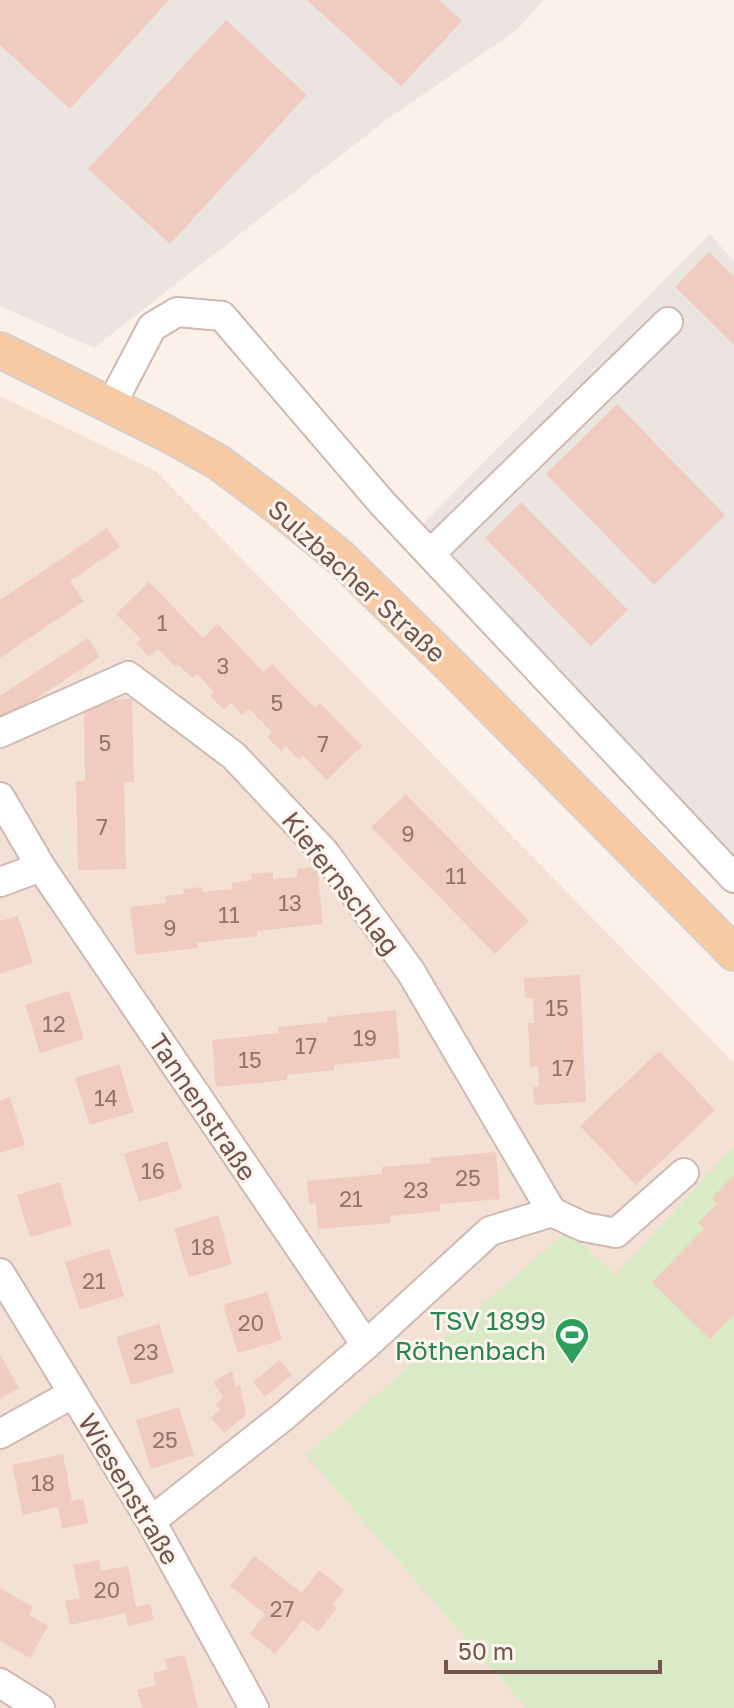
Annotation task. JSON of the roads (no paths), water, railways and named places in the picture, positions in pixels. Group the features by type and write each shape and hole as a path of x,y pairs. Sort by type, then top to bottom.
{"main road":[{"name":"Sulzbacher Straße","path":"0,350 218,462 342,559 734,953"}],"street":[{"path":"111,405 152,327 177,312 222,316 383,504 734,878"},
{"path":"430,554 668,322"},
{"name":"Kiefernschlag","path":"0,733 128,676 234,756 325,853 411,972 552,1212"},
{"name":"Tannenstraße","path":"0,797 41,867 366,1345"},
{"path":"0,882 41,867"},
{"path":"151,1521 284,1416 490,1231 552,1212 584,1227 616,1233 684,1173"},
{"name":"Wiesenstraße","path":"0,1273 151,1521 254,1708"},
{"path":"0,1434 72,1394"},
{"path":"0,1683 40,1708"}],"place":[{"name":"TSV 1899 Röthenbach","path":"572,1366"}]}
